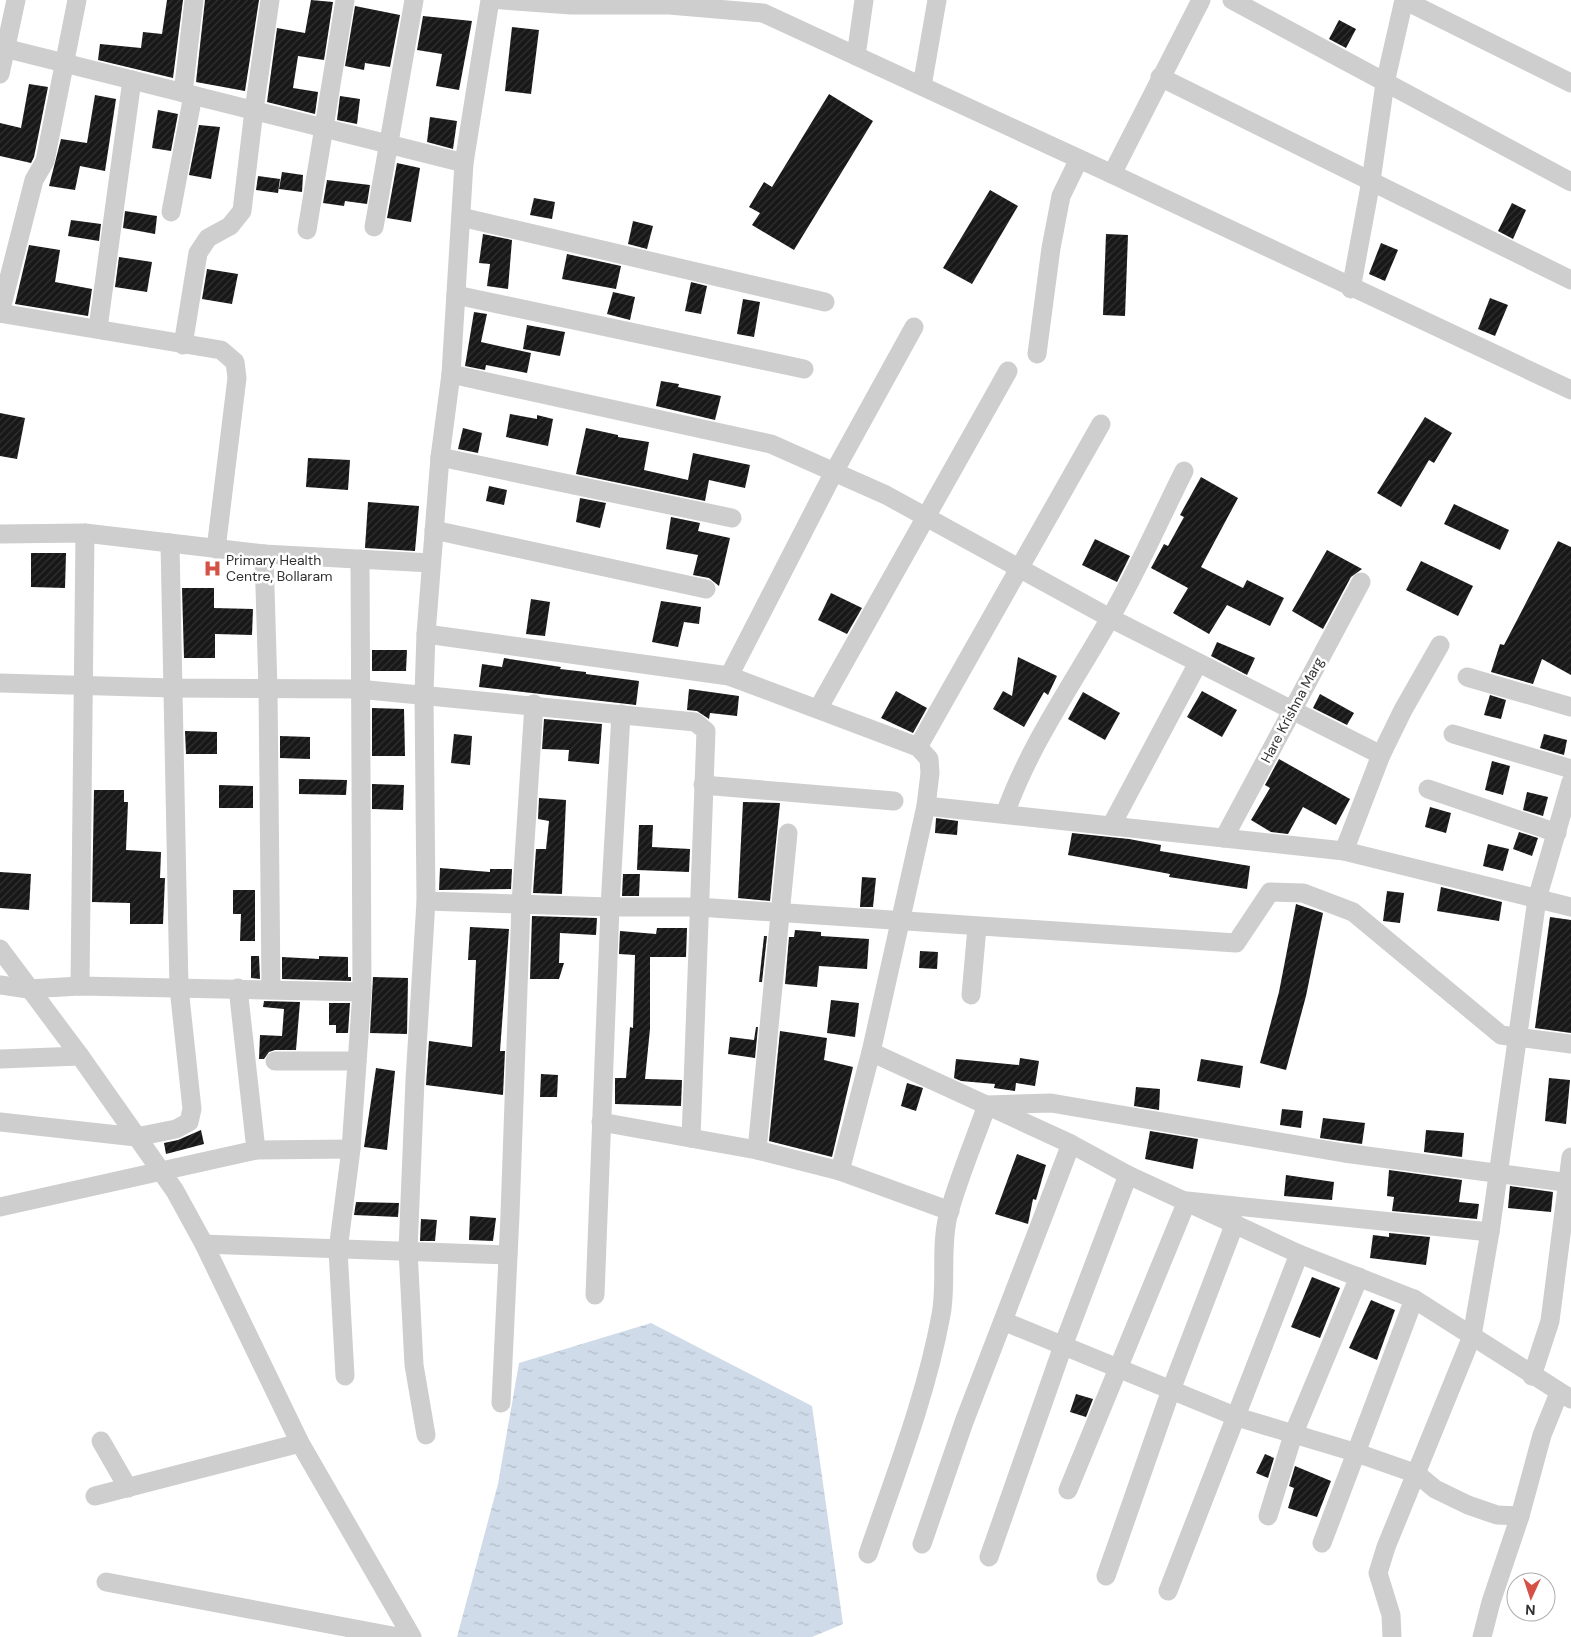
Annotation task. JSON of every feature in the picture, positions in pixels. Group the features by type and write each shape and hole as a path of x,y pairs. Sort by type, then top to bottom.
{"street":[{"path":"0,74 3,48 16,0"},
{"path":"77,0 45,161 34,180 0,313 221,350 235,362 237,378 216,549"},
{"path":"172,212 188,94 194,0"},
{"path":"183,345 198,253 208,238 230,226 242,211 270,0"},
{"path":"307,230 345,0"},
{"path":"374,227 414,0"},
{"path":"426,1435 414,1365 408,1250 415,1080 426,901 424,694 426,634 440,458 451,374 464,163 490,0"},
{"path":"502,0 571,3 669,2 764,7 856,56 1112,174 1351,289 1571,390"},
{"path":"856,56 864,0"},
{"path":"922,86 937,0"},
{"path":"1112,174 1201,0"},
{"path":"1232,0 1571,182"},
{"path":"1351,289 1371,181 1385,83 1404,0 1571,83"},
{"path":"3,48 464,163"},
{"path":"1160,77 1571,280"},
{"path":"98,328 132,80"},
{"path":"1037,354 1051,248 1061,196 1079,159"},
{"path":"461,217 826,302"},
{"path":"456,295 804,369"},
{"path":"728,676 834,472 914,327"},
{"path":"818,709 924,517 1008,371"},
{"path":"451,374 771,444 886,495 1110,618 1380,755"},
{"path":"918,746 1101,424"},
{"path":"440,458 732,518"},
{"path":"1005,814 1012,792 1059,705 1110,618 1184,471"},
{"path":"434,530 706,589"},
{"path":"0,534 85,533 264,554 431,563"},
{"path":"80,986 85,533"},
{"path":"0,1122 136,1137 176,1129 189,1122 192,1108 179,988 171,688 170,543"},
{"path":"264,554 268,689 270,989"},
{"path":"345,1376 338,1250 351,1149 362,992 358,689 360,559"},
{"name":"Hare Krishna Marg","path":"1224,838 1361,582"},
{"path":"426,634 728,676 918,746 929,759 930,773 926,806 871,1052 840,1171"},
{"path":"1344,851 1380,755 1440,645"},
{"path":"1111,826 1198,663"},
{"path":"1467,677 1571,707"},
{"path":"0,683 171,688 358,689 534,704 696,722 706,731 698,907 691,1138"},
{"path":"501,1403 520,904 534,704"},
{"path":"595,1295 610,907 621,714"},
{"path":"1453,734 1571,769"},
{"path":"1392,1637 1391,1615 1378,1573 1386,1547 1472,1336 1490,1232 1537,899 1571,782"},
{"path":"703,785 894,802"},
{"path":"1428,789 1557,833"},
{"path":"926,806 1344,851 1571,907"},
{"path":"757,1150 788,833"},
{"path":"426,901 610,907 698,907 899,922 1236,943 1270,892 1303,893 1353,912 1501,1035 1571,1044"},
{"path":"971,995 977,927"},
{"path":"0,949 28,989 80,1056 175,1191 204,1244 300,1443 412,1637"},
{"path":"0,985 28,989 80,986 362,992"},
{"path":"238,988 256,1150"},
{"path":"871,1052 1071,1144 1128,1176 1187,1201 1299,1254 1414,1299 1565,1396 1542,1435 1520,1516 1491,1602 1482,1637"},
{"path":"0,1059 80,1056"},
{"path":"275,1061 357,1061"},
{"path":"986,1105 1051,1103 1344,1153 1498,1172 1569,1183"},
{"path":"868,1554 916,1417 927,1379 942,1314 945,1242 950,1211 986,1105"},
{"path":"601,1122 757,1150 840,1171 950,1211"},
{"path":"922,1544 944,1476 1071,1144"},
{"path":"0,1207 256,1150 351,1149"},
{"path":"1532,1376 1550,1321 1571,1157"},
{"path":"989,1557 1063,1346 1128,1176"},
{"path":"1187,1201 1490,1232"},
{"path":"1068,1490 1187,1201"},
{"path":"1106,1576 1171,1390 1235,1223"},
{"path":"204,1244 508,1255"},
{"path":"1168,1591 1299,1254"},
{"path":"1268,1516 1293,1435 1359,1277"},
{"path":"1322,1543 1354,1452 1414,1299"},
{"path":"1003,1321 1237,1417 1354,1452 1416,1474 1435,1489 1468,1505 1497,1515 1520,1516"},
{"path":"101,1441 128,1488"},
{"path":"95,1496 300,1443"},
{"path":"106,1582 398,1637"}],"water":[{"path":"651,1323 812,1406 843,1624 812,1637 457,1637 498,1484 519,1363"}],"building":[{"path":"167,0 183,0 173,78 98,60 100,44 141,48 143,32 162,34"},
{"path":"205,0 259,0 245,91 196,82"},
{"path":"311,0 333,2 324,60 298,56 293,88 318,92 315,114 267,102 277,28 305,33"},
{"path":"355,6 400,15 390,67 365,63 364,70 345,66"},
{"path":"423,16 472,21 459,90 436,86 442,54 417,50"},
{"path":"1339,20 1356,29 1346,48 1329,39"},
{"path":"512,27 539,30 531,94 505,91"},
{"path":"29,84 48,87 34,157 31,163 0,156 0,123 21,128"},
{"path":"829,94 873,121 794,250 752,225 760,213 749,207 764,182 772,187"},
{"path":"95,95 116,99 105,171 80,166 75,190 49,186 61,139 87,143"},
{"path":"340,96 360,99 357,124 337,120"},
{"path":"158,110 178,114 171,151 152,148"},
{"path":"430,117 457,121 453,149 427,142"},
{"path":"199,125 220,127 211,179 189,175"},
{"path":"397,163 420,168 411,222 387,218"},
{"path":"282,172 303,175 302,192 279,189"},
{"path":"258,176 280,179 278,193 256,190"},
{"path":"327,180 370,185 367,204 345,201 344,206 323,203"},
{"path":"990,190 1018,206 972,284 943,268"},
{"path":"534,198 555,202 552,219 530,215"},
{"path":"1512,203 1526,210 1513,239 1498,231"},
{"path":"125,211 157,216 155,234 123,228"},
{"path":"71,220 101,224 99,241 68,236"},
{"path":"633,221 653,226 647,249 628,244"},
{"path":"483,234 512,240 508,289 487,286 490,264 479,263"},
{"path":"1106,234 1128,235 1125,316 1103,315"},
{"path":"1381,243 1398,250 1385,281 1369,274"},
{"path":"29,245 60,250 55,282 92,289 88,316 15,304"},
{"path":"567,254 621,266 616,289 562,279"},
{"path":"119,257 152,262 147,292 115,287"},
{"path":"207,269 238,274 232,304 202,299"},
{"path":"691,282 707,286 701,314 685,311"},
{"path":"613,292 635,297 630,320 607,314"},
{"path":"1490,298 1508,305 1495,336 1478,329"},
{"path":"743,299 760,302 754,337 737,334"},
{"path":"474,312 487,314 481,342 531,353 527,373 486,365 485,370 465,366"},
{"path":"527,325 565,332 560,356 523,349"},
{"path":"661,381 679,384 678,387 721,396 715,420 656,406"},
{"path":"0,413 25,418 17,459 0,456"},
{"path":"510,414 537,419 537,415 553,419 548,446 506,437"},
{"path":"1425,417 1452,433 1434,463 1429,460 1401,507 1377,493"},
{"path":"463,428 482,433 478,453 458,449"},
{"path":"586,428 618,435 618,437 649,442 644,470 688,480 693,453 750,465 745,488 709,480 705,501 576,474"},
{"path":"308,458 350,460 348,490 306,487"},
{"path":"1201,477 1238,498 1201,567 1243,588 1247,580 1284,598 1270,626 1227,605 1209,634 1173,613 1188,588 1151,568 1164,544 1168,546 1184,517 1180,515"},
{"path":"489,486 507,490 504,505 486,501"},
{"path":"580,498 606,503 600,528 576,522"},
{"path":"368,502 419,506 415,551 365,548"},
{"path":"1454,504 1509,530 1500,550 1444,524"},
{"path":"671,517 700,523 698,531 730,538 719,586 709,578 693,575 698,555 666,549"},
{"path":"1095,539 1130,556 1117,582 1082,565"},
{"path":"1558,541 1571,547 1571,675 1542,659 1533,684 1491,672 1500,644 1504,645"},
{"path":"1327,550 1362,569 1351,577 1323,629 1292,611"},
{"path":"31,553 66,553 65,588 31,587"},
{"path":"1421,561 1473,586 1458,616 1406,590"},
{"path":"182,588 214,588 214,608 253,609 252,635 215,634 215,658 184,658"},
{"path":"831,593 862,608 847,634 818,620"},
{"path":"531,599 550,602 545,636 526,634"},
{"path":"661,601 701,607 699,624 684,622 678,647 652,642"},
{"path":"1217,642 1255,658 1247,675 1211,656"},
{"path":"372,650 407,650 406,671 372,671"},
{"path":"1018,657 1057,676 1048,695 1044,692 1024,727 993,709 1003,691 1012,696"},
{"path":"504,658 561,667 560,669 586,672 586,674 639,681 636,705 479,687 482,664 502,667"},
{"path":"689,689 739,696 737,716 710,713 709,719 697,711 687,710"},
{"path":"896,691 927,708 913,733 881,718"},
{"path":"1202,691 1237,710 1222,737 1187,717"},
{"path":"1083,692 1120,713 1105,740 1068,719"},
{"path":"1320,694 1354,713 1347,725 1313,708"},
{"path":"1490,695 1506,700 1501,719 1484,715"},
{"path":"372,708 404,709 405,756 372,756"},
{"path":"544,719 602,724 599,764 568,761 569,750 542,749"},
{"path":"185,731 217,732 217,754 186,754"},
{"path":"454,734 472,736 470,765 451,763"},
{"path":"1544,734 1567,740 1564,755 1540,748"},
{"path":"280,736 310,737 310,759 280,758"},
{"path":"1279,759 1350,799 1336,825 1303,807 1288,834 1271,832 1251,820 1270,788 1265,785"},
{"path":"1492,761 1510,766 1503,795 1485,790"},
{"path":"299,779 347,780 346,795 299,794"},
{"path":"372,784 404,785 403,810 372,809"},
{"path":"219,785 253,786 253,808 219,808"},
{"path":"94,790 124,790 124,802 128,802 126,850 161,852 160,878 165,878 163,924 130,924 130,903 92,902"},
{"path":"1527,792 1548,797 1543,816 1523,810"},
{"path":"539,798 566,800 562,894 533,893 536,849 546,849 549,821 538,819"},
{"path":"743,802 780,803 770,901 738,898"},
{"path":"1430,807 1451,813 1446,833 1425,827"},
{"path":"936,818 958,821 957,835 935,833"},
{"path":"639,825 653,825 652,847 690,849 689,872 637,870"},
{"path":"1519,832 1538,838 1532,856 1513,849"},
{"path":"1072,833 1129,839 1161,845 1160,851 1250,866 1247,889 1169,877 1170,874 1068,855"},
{"path":"1488,844 1509,849 1503,871 1483,866"},
{"path":"440,868 490,872 490,869 512,869 511,889 439,890"},
{"path":"0,872 31,874 29,910 0,908"},
{"path":"623,874 640,874 639,896 622,896"},
{"path":"862,877 876,878 873,907 860,907"},
{"path":"1441,887 1502,902 1499,921 1437,911"},
{"path":"233,890 255,890 255,941 240,941 241,914 233,914"},
{"path":"1387,891 1404,893 1400,923 1383,921"},
{"path":"1296,904 1323,913 1306,996 1286,1070 1260,1063 1279,992"},
{"path":"532,916 597,918 596,935 560,933 559,963 564,963 559,979 530,979"},
{"path":"1550,917 1571,920 1571,1033 1535,1028"},
{"path":"470,927 509,929 500,1051 505,1051 503,1095 426,1085 429,1041 472,1047 476,960 468,960"},
{"path":"657,928 687,928 686,957 650,957 650,1029 645,1079 682,1080 681,1106 615,1104 615,1078 626,1078 630,1027 633,1028 635,955 619,954 620,931 656,934"},
{"path":"795,930 821,932 821,936 869,939 867,969 819,966 817,987 785,984 789,937 794,937"},
{"path":"764,936 767,936 762,982 759,982"},
{"path":"920,951 938,952 937,969 919,968"},
{"path":"251,956 259,956 260,979 251,978"},
{"path":"319,956 348,957 348,977 351,977 351,981 282,979 282,957 319,959"},
{"path":"373,977 408,978 407,1034 370,1033"},
{"path":"831,1000 859,1003 855,1037 827,1033"},
{"path":"264,1001 300,1002 296,1050 275,1050 269,1052 264,1059 259,1059 260,1035 282,1036 284,1009 263,1007"},
{"path":"329,1003 350,1003 348,1033 336,1033 336,1025 329,1025"},
{"path":"756,1027 758,1027 755,1058 728,1054 730,1037 754,1040"},
{"path":"780,1031 827,1038 824,1060 853,1067 832,1157 769,1141"},
{"path":"1020,1058 1039,1061 1035,1086 1016,1083 1015,1091 994,1088 995,1084 961,1081 954,1078 956,1059 1019,1065"},
{"path":"1201,1059 1243,1066 1240,1088 1197,1081"},
{"path":"376,1068 395,1071 387,1150 364,1147"},
{"path":"541,1074 558,1075 557,1097 540,1097"},
{"path":"1549,1078 1570,1080 1566,1124 1545,1121"},
{"path":"907,1083 923,1088 916,1111 901,1106"},
{"path":"1136,1087 1160,1089 1159,1110 1134,1106"},
{"path":"1282,1109 1303,1111 1301,1128 1280,1125"},
{"path":"1323,1118 1365,1123 1362,1144 1320,1138"},
{"path":"201,1130 204,1144 166,1154 164,1143 178,1140"},
{"path":"1426,1130 1464,1133 1462,1157 1424,1152"},
{"path":"1150,1131 1198,1139 1193,1169 1145,1159"},
{"path":"1017,1154 1046,1165 1036,1200 1033,1199 1028,1224 995,1214"},
{"path":"1389,1170 1462,1180 1459,1202 1479,1204 1477,1219 1392,1211 1394,1197 1387,1196"},
{"path":"1286,1175 1334,1182 1332,1200 1284,1196"},
{"path":"1510,1186 1553,1192 1551,1212 1508,1208"},
{"path":"356,1202 399,1203 398,1217 354,1215"},
{"path":"470,1216 496,1218 493,1241 469,1240"},
{"path":"421,1219 437,1220 435,1241 420,1241"},
{"path":"1389,1233 1430,1237 1426,1265 1370,1258 1373,1235 1389,1237"},
{"path":"1312,1277 1340,1288 1320,1338 1291,1327"},
{"path":"1371,1300 1395,1310 1377,1360 1349,1348"},
{"path":"1076,1394 1093,1399 1086,1417 1070,1412"},
{"path":"1265,1454 1274,1458 1268,1478 1256,1473"},
{"path":"1295,1466 1331,1481 1317,1517 1288,1508 1294,1488 1289,1486"}],"place":[{"name":"Primary Health Centre, Bollaram","path":"212,568"}]}
